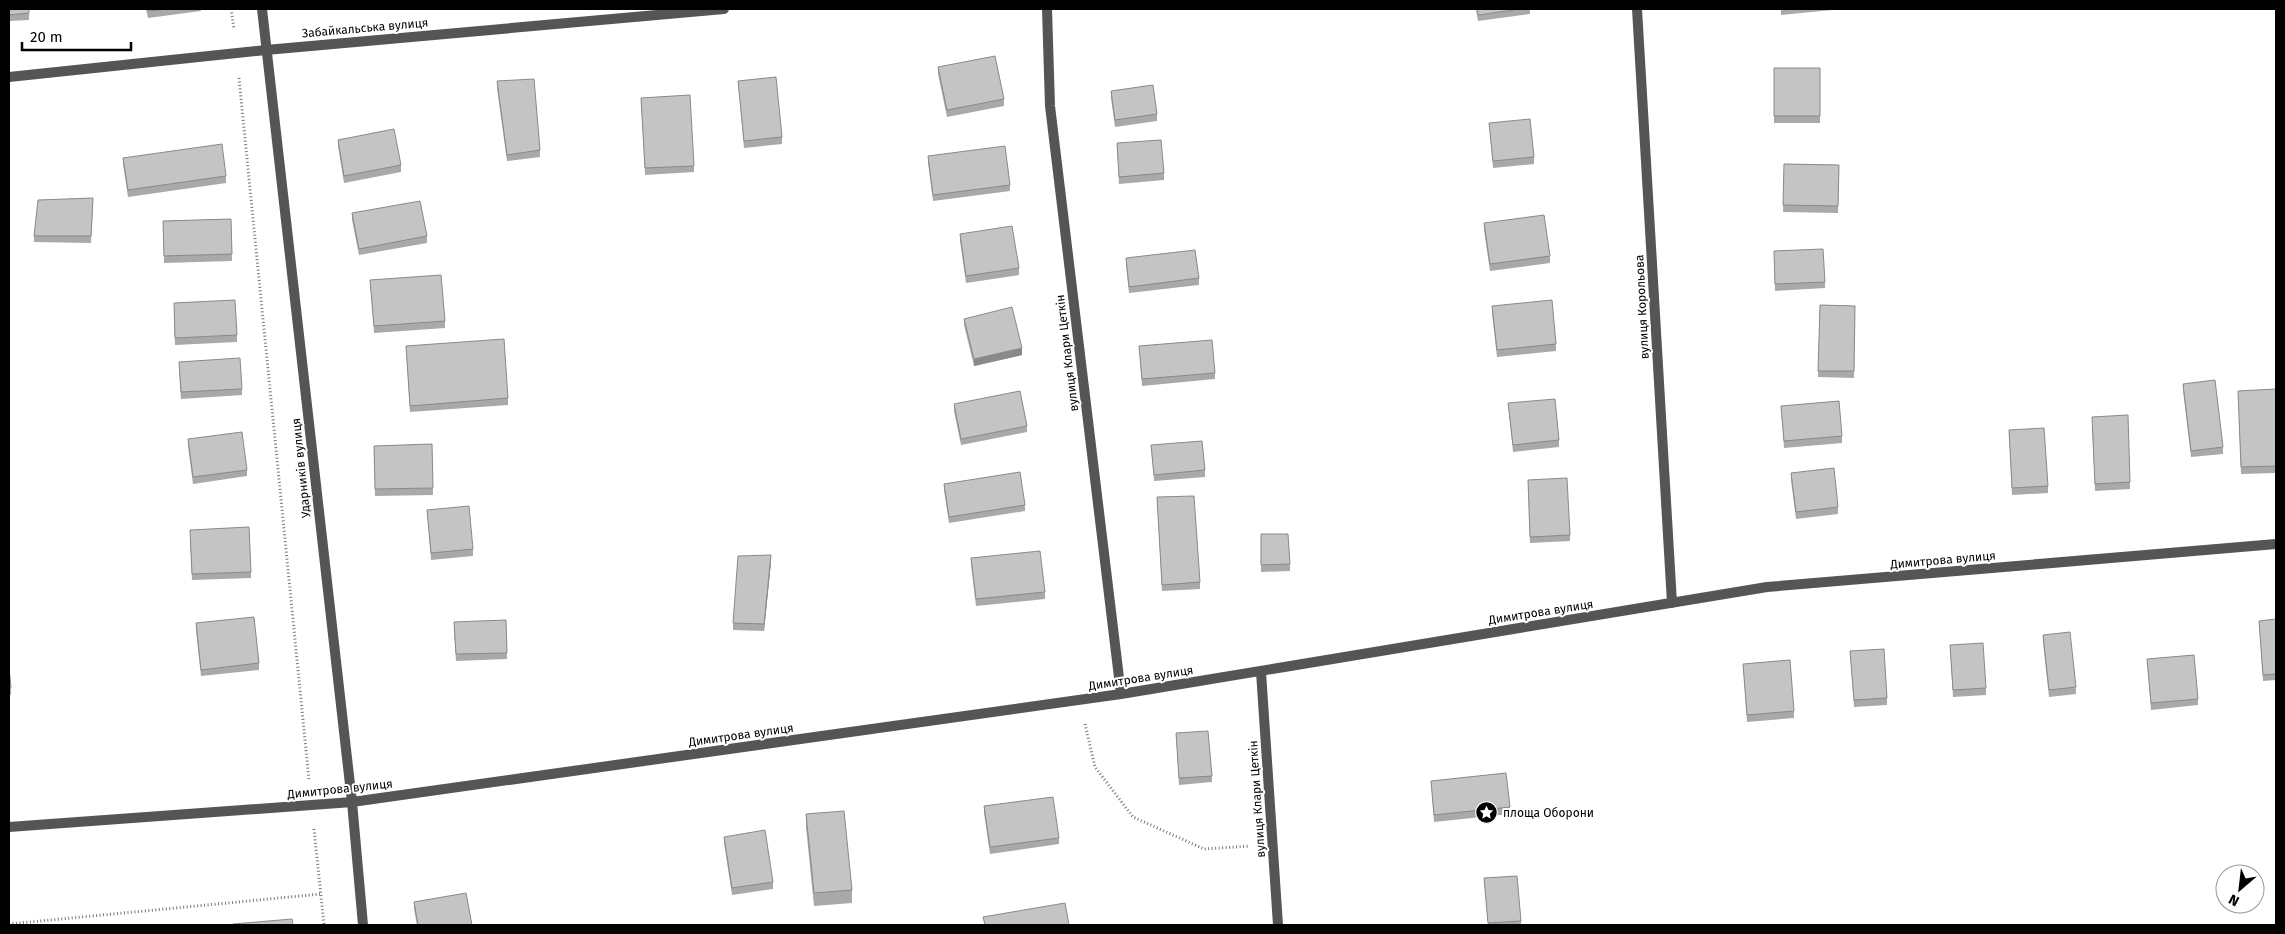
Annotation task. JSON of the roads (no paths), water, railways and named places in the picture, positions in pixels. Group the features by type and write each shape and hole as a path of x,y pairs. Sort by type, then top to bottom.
{"street":[{"name":"Ударників вулиця","path":"262,9 352,802 363,925"},
{"name":"Забайкальська вулиця","path":"9,77 266,50 724,9"},
{"name":"вулиця Клари Цеткін","path":"1047,9 1050,106 1121,694"},
{"name":"вулиця Корольова","path":"1637,9 1672,603"},
{"name":"Димитрова вулиця","path":"9,827 352,802 1121,694 1766,587 2276,544"},
{"name":"вулиця Клари Цеткін","path":"1261,672 1278,925"}],"place":[{"name":"площа Оборони","path":"1487,813"}]}
